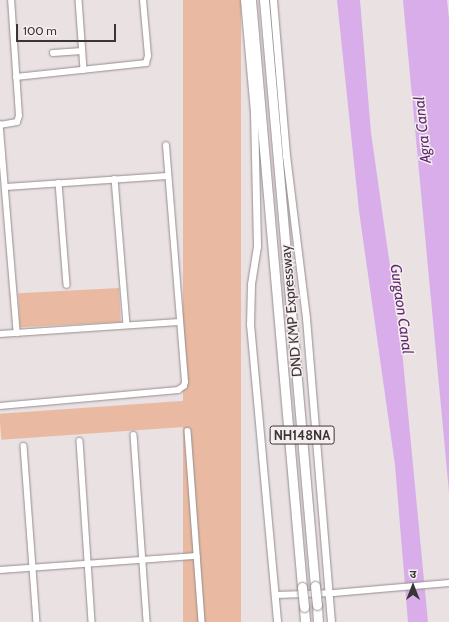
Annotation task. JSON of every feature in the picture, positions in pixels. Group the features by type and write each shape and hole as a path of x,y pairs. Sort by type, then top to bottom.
{"highway":[{"name":"DND KMP Expressway","path":"251,0 305,622"},
{"name":"DND KMP Expressway","path":"264,0 318,622"}],"street":[{"path":"11,0 19,120 13,124 0,124 17,333"},
{"path":"79,0 84,70"},
{"path":"16,77 146,62 148,56 143,0"},
{"path":"244,0 254,113 257,246 251,284 250,324 278,622"},
{"path":"273,0 286,147 306,318 331,593 331,622"},
{"path":"53,53 82,51"},
{"path":"0,406 182,388 185,382 166,146"},
{"path":"5,187 168,176"},
{"path":"115,179 127,325"},
{"path":"59,183 67,285"},
{"path":"0,334 179,322"},
{"path":"188,431 202,622"},
{"path":"134,435 148,622"},
{"path":"80,441 92,622"},
{"path":"24,446 37,622"},
{"path":"0,570 197,556"},
{"path":"276,595 331,593 449,584"}],"shaded area":[{"path":"183,0 241,0 241,622 183,622"},
{"path":"119,288 121,322 20,327 18,293"},
{"path":"210,399 212,425 1,440 0,414"}],"water":[{"path":"337,0 360,0 371,133 402,350 428,622 408,622 395,465 359,211"},
{"name":"Agra Canal","path":"403,0 447,0 449,19 449,492"}],"water label":[{"name":"Gurgaon Canal","path":"401,309"}]}
